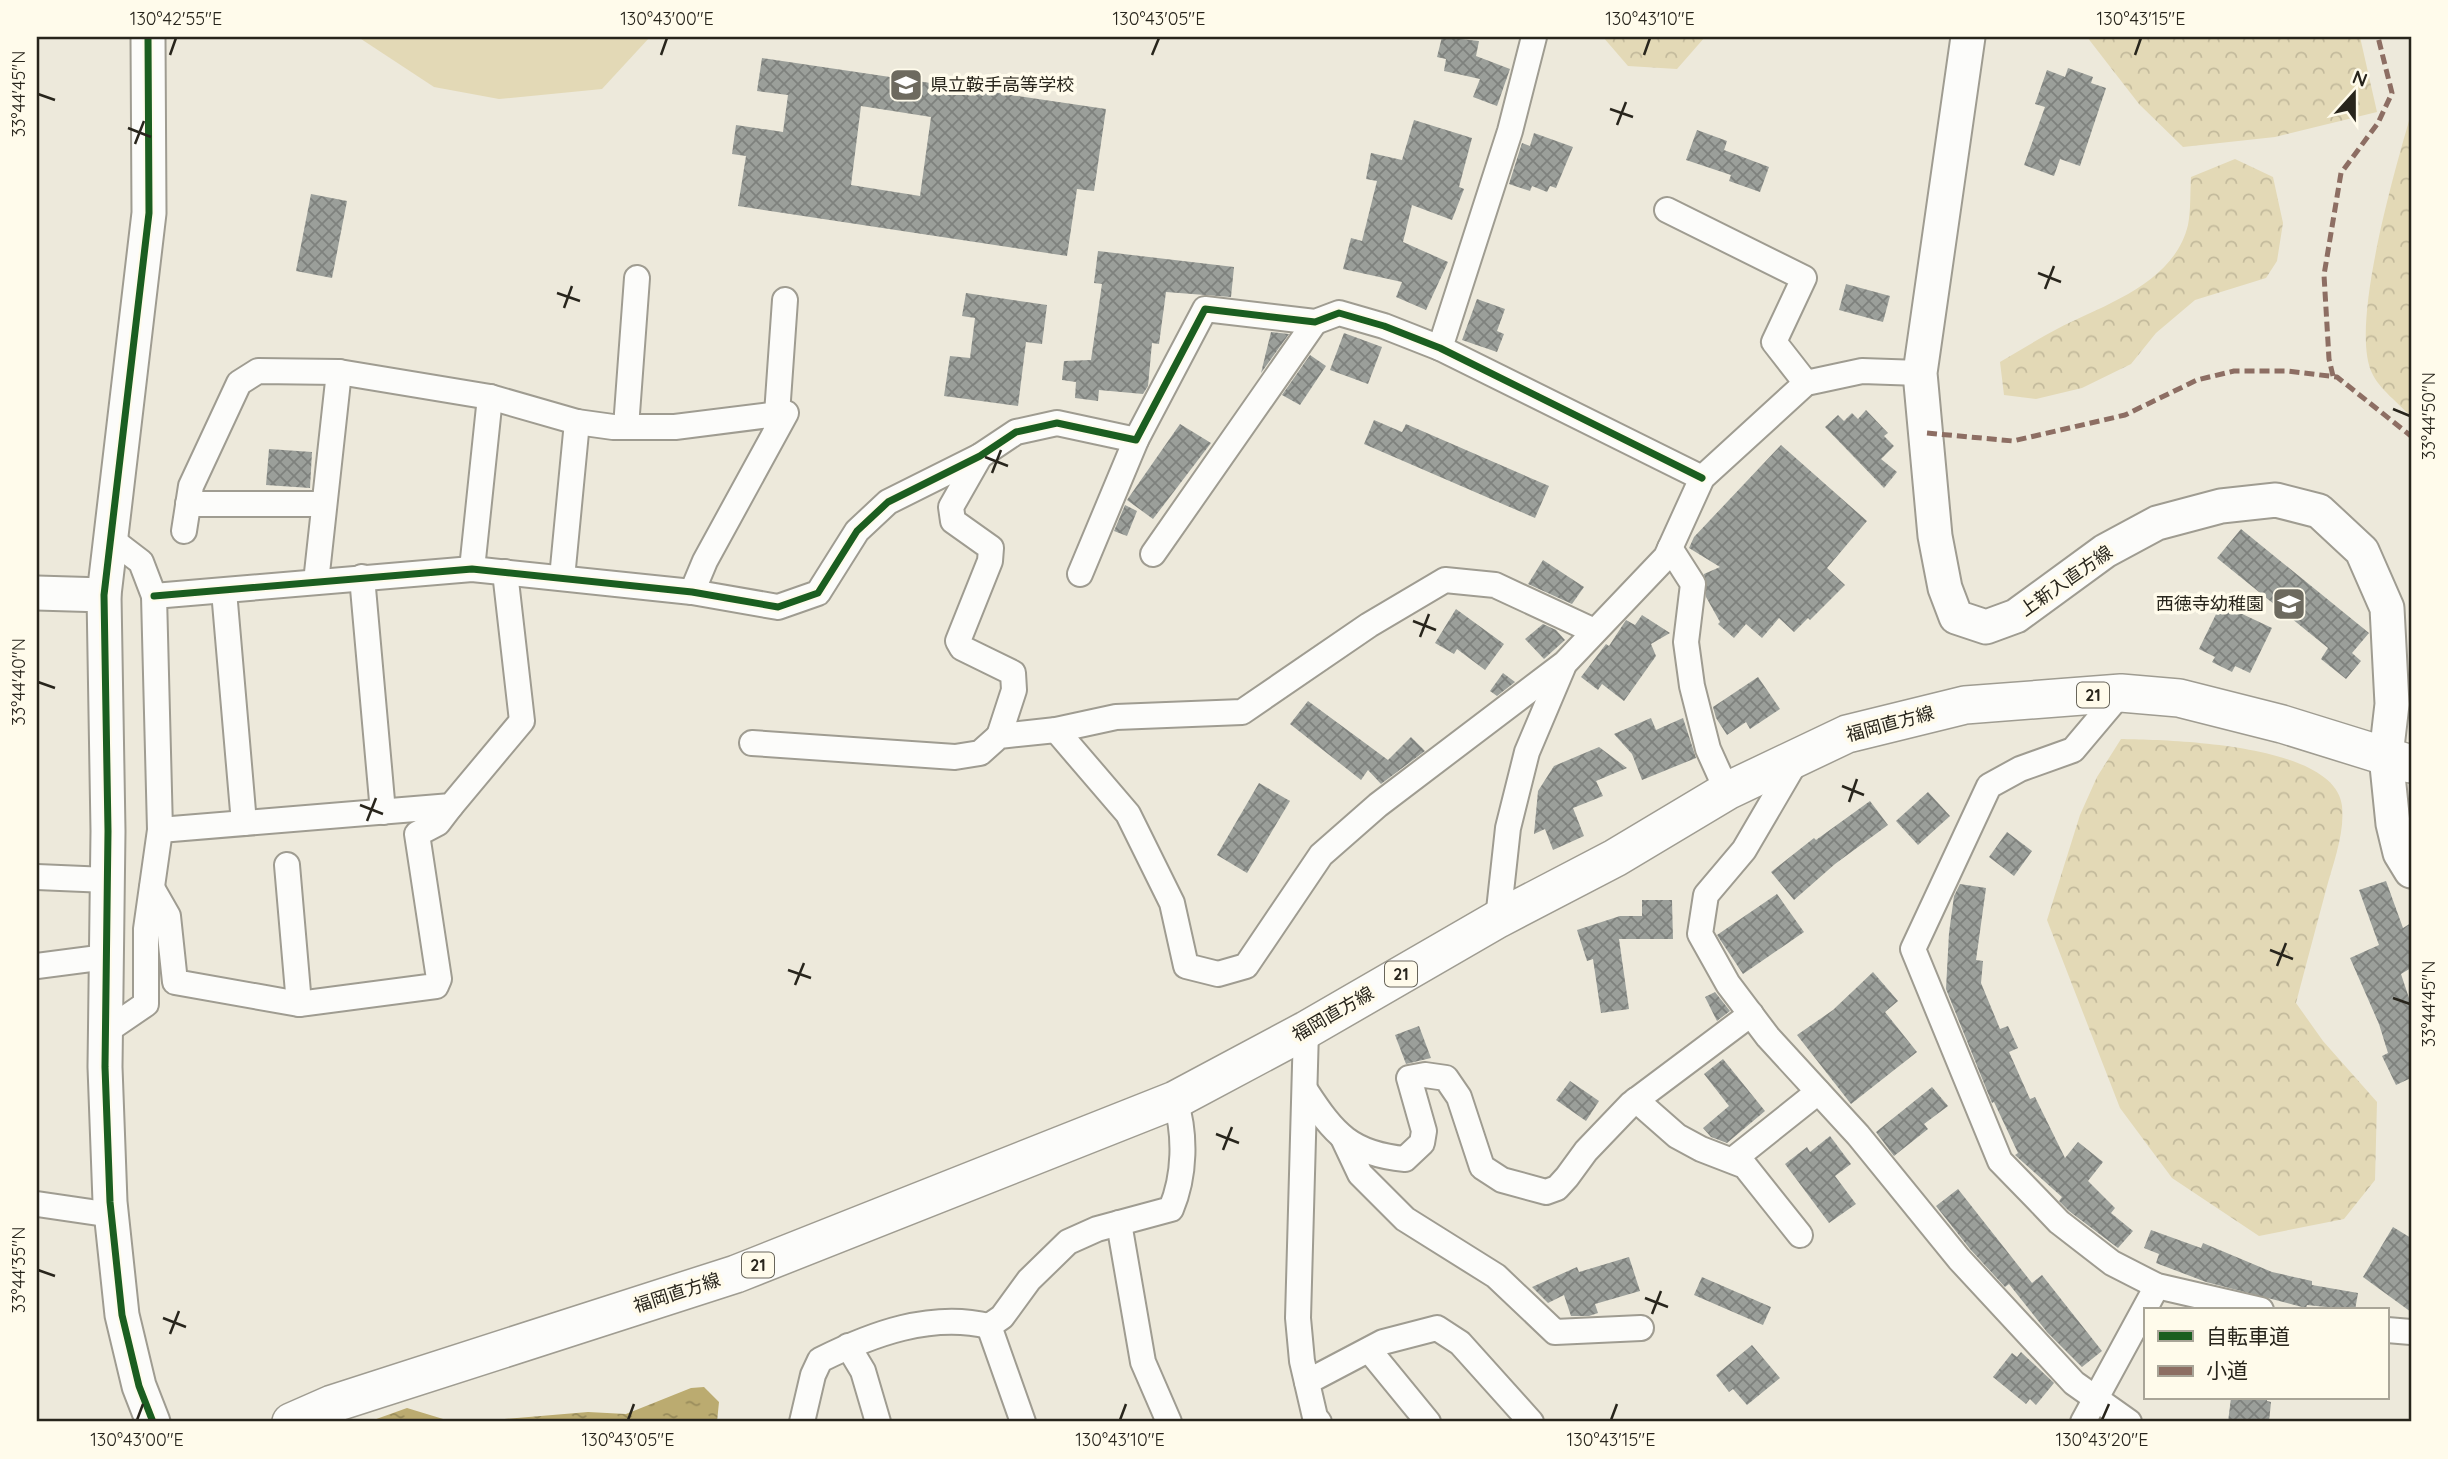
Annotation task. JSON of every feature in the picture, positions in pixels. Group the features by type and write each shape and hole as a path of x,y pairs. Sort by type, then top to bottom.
{"main road":[{"name":"福岡直方線","path":"294,1421 332,1404 736,1274 1175,1100 1306,1030 1498,919 1615,858 1727,791 1847,734 1965,705 2121,693 2179,698 2282,724 2399,760"}],"street":[{"path":"148,37 149,213 104,595 107,880 105,1032 112,1215 122,1315 139,1386 153,1422"},
{"path":"1440,348 1510,131 1534,37"},
{"name":"上新入直方線","path":"1968,37 1920,373 1935,536 1945,588 1956,617 1986,627 2016,616 2054,592 2105,551 2157,523 2221,506 2276,500 2319,511 2362,551 2387,608 2392,704 2399,760"},
{"path":"1667,210 1804,278 1774,342 1806,383"},
{"path":"626,427 637,278"},
{"path":"777,414 785,300"},
{"path":"1080,574 1136,440 1205,309 1315,322 1339,313 1440,348 1702,478"},
{"path":"1153,554 1315,322"},
{"path":"184,531 191,486 239,383 258,371 291,369 339,373 490,397 577,422 626,427 675,427 786,412 705,561 692,592"},
{"path":"1056,730 1128,814 1172,903 1186,966 1218,974 1246,966 1321,855 1378,805 1565,663 1666,557 1702,478 1806,383 1862,372 1920,373"},
{"path":"316,582 339,373"},
{"path":"472,569 490,397"},
{"path":"562,578 577,422"},
{"path":"154,596 472,569 692,592 778,607 818,593 857,531 888,502 980,456 1016,432 1057,423 1136,440"},
{"path":"752,743 955,757 980,753 999,736 1014,690 1013,673 961,648 958,641 990,561 991,548 953,521 951,507 980,456"},
{"path":"188,504 323,504"},
{"path":"105,1032 146,1004 146,929 160,830 154,596 141,562 111,539"},
{"path":"1670,548 1693,584 1686,642 1692,686 1708,749 1727,791"},
{"path":"152,888 167,916 175,982 299,1004 436,986 439,979 418,834 438,823 522,721 505,572"},
{"path":"362,577 383,811"},
{"path":"999,736 1056,730 1116,717 1242,712 1368,625 1445,580 1494,585 1594,631"},
{"path":"224,591 244,823"},
{"path":"37,593 104,595"},
{"path":"1498,919 1508,828 1527,752 1565,663"},
{"path":"2121,693 2073,750 2020,769 1989,786 1913,949 2000,1161 2080,1238 2112,1263 2157,1286 2252,1308"},
{"path":"1799,755 1744,850 1706,895 1700,934 1728,984 1751,1014 1858,1135 1959,1259 2074,1383 2095,1395 2129,1422"},
{"path":"2399,760 2393,824 2400,853 2411,871"},
{"path":"160,830 451,806"},
{"path":"287,865 299,1004"},
{"path":"37,877 107,880"},
{"path":"37,966 106,957"},
{"path":"1306,1091 1326,1124 1343,1138 1386,1157 1405,1159 1422,1143 1424,1131 1409,1078 1425,1074 1446,1078 1459,1097 1482,1167 1502,1181 1546,1192 1557,1188 1610,1122 1751,1014"},
{"path":"1306,1030 1298,1318 1307,1382 1315,1417 1319,1422"},
{"path":"1734,1159 1818,1092"},
{"path":"802,1422 813,1375 820,1360 892,1328 970,1321 989,1326 1002,1317 1029,1280 1068,1241 1171,1209 1178,1193 1183,1127 1175,1100"},
{"path":"1636,1100 1677,1136 1701,1149 1734,1159 1745,1166 1800,1235"},
{"path":"1343,1138 1360,1174 1405,1219 1496,1276 1555,1332 1641,1328"},
{"path":"37,1204 112,1215"},
{"path":"1119,1223 1143,1362 1169,1422"},
{"path":"2144,1308 2157,1286"},
{"path":"2083,1422 2095,1395 2144,1309"},
{"path":"989,1326 992,1343 1023,1422"},
{"path":"1307,1382 1384,1342 1437,1328 1461,1343 1531,1422"},
{"path":"2388,1330 2411,1332"},
{"path":"848,1346 863,1371 878,1422"},
{"path":"1369,1350 1428,1422"}],"green space":[{"path":"358,37 650,37 602,89 499,99 434,87"},
{"path":"1603,37 1705,37 1677,69 1628,66"},
{"path":"2087,37 2360,37 2377,112 2275,137 2183,147 2139,104"},
{"path":"2411,114 2411,417 2385,391 2372,373 2366,351 2366,320 2377,245"},
{"path":"2235,159 2273,177 2283,223 2277,261 2266,278 2195,300 2156,333 2131,364 2082,388 2036,399 2004,395 2000,362 2153,278 2168,263 2180,245 2188,225 2191,177"},
{"path":"2121,739 2210,744 2282,757 2311,769 2332,785 2342,806 2340,838 2296,1003 2323,1041 2377,1102 2375,1180 2344,1219 2259,1236 2172,1178 2120,1108 2047,920 2080,815 2097,777"}],"water":[{"path":"704,1387 719,1402 717,1422 469,1422 588,1412 626,1414 691,1388"},
{"path":"407,1408 453,1422 368,1422"}],"building":[{"path":"1442,37 1479,41 1476,56 1510,69 1497,106 1473,97 1480,79 1444,71 1446,59 1437,57"},
{"path":"762,58 1106,109 1094,191 1077,189 1067,256 738,206 746,156 732,154 736,125 783,132 788,95 757,91","holes":["861,106 931,117 920,196 851,185"]},
{"path":"2068,68 2093,77 2091,83 2106,88 2080,166 2060,159 2054,176 2024,165 2045,107 2035,104 2047,70 2065,77"},
{"path":"1414,120 1472,138 1459,187 1464,189 1452,220 1412,205 1403,242 1448,262 1426,310 1396,297 1402,282 1343,269 1351,238 1362,241 1377,181 1366,179 1371,153 1402,160"},
{"path":"1697,130 1727,141 1724,150 1769,167 1760,192 1729,181 1731,175 1686,160"},
{"path":"1534,133 1573,147 1556,188 1550,186 1547,192 1532,186 1530,191 1509,184 1522,143 1530,146"},
{"path":"311,194 347,201 332,278 296,271"},
{"path":"1098,251 1234,267 1231,297 1166,292 1159,344 1152,343 1148,386 1143,394 1099,390 1098,401 1075,398 1076,382 1062,380 1064,361 1091,360 1102,284 1094,283"},
{"path":"1846,284 1890,296 1883,322 1839,310"},
{"path":"966,293 1047,305 1042,344 1026,342 1018,406 944,396 950,356 970,358 975,318 962,316"},
{"path":"1477,299 1505,309 1497,331 1504,334 1497,352 1462,340"},
{"path":"1271,332 1289,334 1261,373"},
{"path":"1344,333 1382,347 1368,384 1330,370"},
{"path":"1310,355 1326,366 1300,405 1282,395"},
{"path":"1866,410 1888,433 1884,436 1894,446 1881,459 1897,472 1884,488 1825,427 1838,415 1844,421 1852,413 1858,419"},
{"path":"1374,420 1402,432 1406,424 1549,486 1535,518 1364,444"},
{"path":"1180,424 1211,443 1153,519 1127,500"},
{"path":"1781,445 1867,521 1827,568 1845,585 1810,620 1808,618 1794,632 1779,618 1762,638 1746,624 1734,638 1718,624 1720,622 1706,597 1704,574 1720,567 1689,548 1694,537"},
{"path":"269,449 312,452 310,488 266,485"},
{"path":"1125,505 1137,511 1127,536 1114,531"},
{"path":"2241,529 2369,633 2352,653 2361,661 2346,679 2321,659 2328,648 2217,558"},
{"path":"1543,560 1584,587 1572,604 1528,584"},
{"path":"2221,604 2272,628 2250,673 2235,666 2232,672 2212,662 2215,657 2199,649"},
{"path":"1456,609 1504,644 1485,670 1457,649 1454,654 1435,643"},
{"path":"1642,615 1670,633 1651,644 1656,656 1624,701 1602,684 1598,690 1581,677 1606,644 1609,646 1626,620 1635,625"},
{"path":"1543,624 1556,630 1565,640 1544,659 1525,639"},
{"path":"1503,673 1515,682 1497,696 1490,691"},
{"path":"1758,677 1780,709 1750,729 1746,722 1727,735 1716,718 1713,707"},
{"path":"1308,701 1388,760 1411,737 1425,751 1381,784 1368,770 1361,780 1290,724"},
{"path":"1651,718 1656,730 1683,718 1696,758 1642,780 1632,754 1614,734"},
{"path":"1599,747 1627,768 1596,781 1603,796 1573,808 1584,836 1553,850 1545,829 1534,834 1538,791 1554,766"},
{"path":"1259,783 1290,801 1247,873 1217,855"},
{"path":"1928,792 1950,816 1918,845 1896,821"},
{"path":"1870,801 1888,825 1835,864 1794,900 1771,872 1814,838 1816,840"},
{"path":"2007,832 2032,851 2014,876 1989,857"},
{"path":"2386,881 2403,928 2411,923 2411,968 2401,974 2411,1004 2411,1078 2396,1085 2382,1056 2388,1053 2379,1024 2350,958 2379,945 2359,890"},
{"path":"1960,884 1986,888 1976,960 1983,961 1981,983 2000,1029 2008,1026 2018,1048 2009,1052 2030,1099 2035,1097 2065,1158 2078,1142 2103,1162 2088,1181 2115,1208 2111,1213 2133,1231 2118,1248 2069,1211 2059,1201 2062,1197 2015,1155 2018,1153 1994,1102 1992,1103 1946,989 1949,933 1954,896"},
{"path":"1777,894 1804,932 1743,974 1717,935"},
{"path":"1642,900 1672,900 1673,939 1619,939 1629,1009 1601,1013 1593,959 1587,961 1577,930 1620,916 1642,916"},
{"path":"1873,972 1898,1001 1885,1012 1917,1052 1851,1104 1797,1035 1833,1010"},
{"path":"1715,992 1730,1011 1717,1021 1705,997"},
{"path":"1419,1026 1431,1058 1406,1064 1395,1035"},
{"path":"1723,1059 1765,1111 1727,1143 1711,1137 1703,1128 1729,1106 1704,1074"},
{"path":"1570,1081 1599,1101 1586,1121 1556,1100"},
{"path":"1932,1087 1948,1106 1924,1124 1928,1129 1894,1156 1876,1132"},
{"path":"1830,1136 1851,1164 1835,1176 1856,1204 1829,1223 1785,1164 1807,1147 1810,1152"},
{"path":"1958,1189 2032,1283 2042,1275 2102,1351 2082,1367 2047,1332 2009,1284 2005,1287 1970,1249 1936,1206"},
{"path":"2393,1227 2411,1238 2411,1312 2363,1277"},
{"path":"2151,1230 2201,1248 2203,1243 2272,1272 2312,1281 2312,1285 2358,1293 2355,1308 2307,1305 2306,1308 2206,1282 2156,1263 2159,1254 2144,1248"},
{"path":"1629,1257 1640,1291 1595,1304 1598,1313 1589,1316 1571,1316 1564,1295 1548,1303 1532,1287 1577,1267 1579,1272"},
{"path":"1702,1277 1771,1307 1763,1325 1694,1295"},
{"path":"1752,1345 1780,1378 1747,1405 1733,1389 1729,1392 1716,1375"},
{"path":"2021,1352 2054,1383 2036,1405 2030,1399 2026,1404 1993,1377 2012,1353 2017,1357"},
{"path":"2231,1400 2271,1402 2269,1422 2228,1422"}],"marked path":[{"path":"2333,376 2329,359 2324,275 2341,173 2378,123 2392,93 2378,37"},
{"path":"1927,433 2013,441 2125,415 2197,380 2234,371 2287,371 2337,377 2411,436"}],"cycle path":[{"path":"148,37 149,213 104,595 108,831 105,1067 110,1202 122,1315 139,1386 153,1422"},
{"path":"154,596 472,569 692,592 778,607 818,593 857,531 888,502 980,456 1016,432 1057,423 1136,440 1205,309 1315,322 1339,313 1384,326 1440,348 1702,478"}],"place":[{"name":"県立鞍手高等学校","path":"906,85"},
{"name":"西徳寺幼稚園","path":"2289,604"}]}
